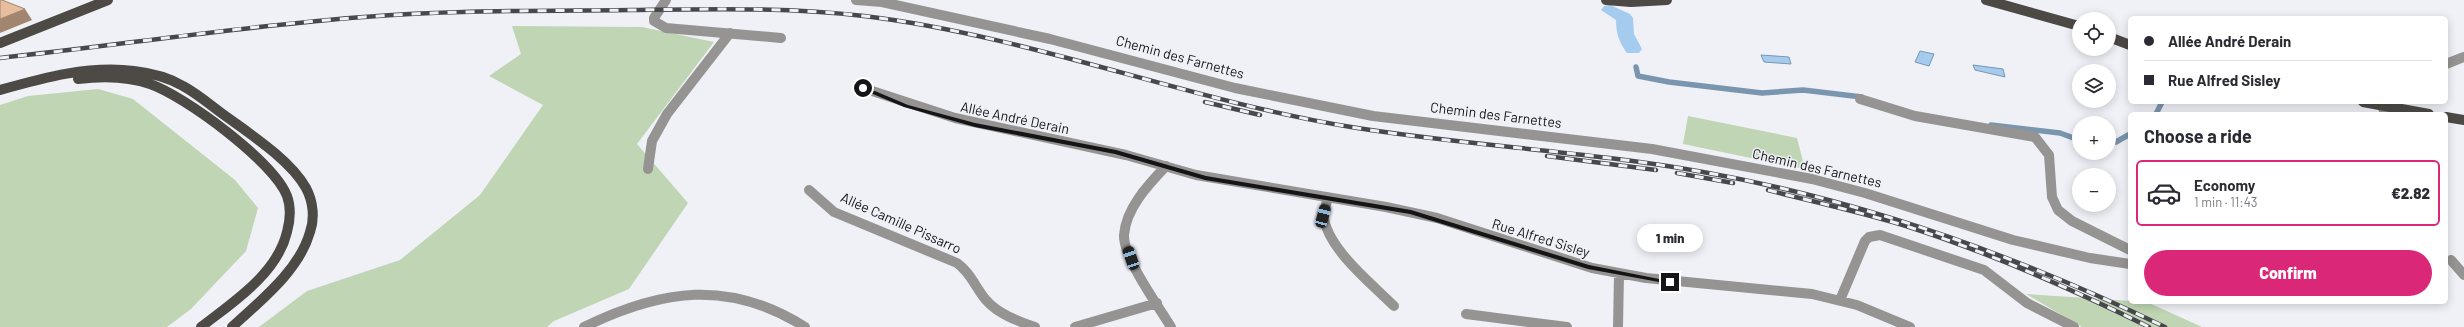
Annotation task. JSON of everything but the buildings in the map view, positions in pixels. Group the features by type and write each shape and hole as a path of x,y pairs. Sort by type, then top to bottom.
{"main road":[{"path":"0,43 108,0"},
{"path":"1606,0 1631,2 1667,0"},
{"path":"1986,0 2072,24"},
{"path":"2116,40 2128,44"},
{"path":"0,90 29,82 96,70 126,69 153,74 182,85 229,119 286,166 305,185 311,200 313,218 308,238 296,259 273,287 232,327"},
{"path":"0,96 27,88 85,78 132,78 154,84 172,94 273,172 287,195 290,211 288,233 274,261 242,294 201,327"},
{"path":"2368,104 2384,110 2402,105 2423,112"},
{"path":"2448,117 2464,120"}],"street":[{"path":"666,0 655,15 654,21 658,25 678,29 781,38"},
{"name":"Chemin des Farnettes","path":"856,0 882,2 1050,39 1235,88 1373,116 1652,149 1785,174 1865,193 1948,221 2042,248 2128,264"},
{"path":"648,169 652,141 667,114 730,33"},
{"path":"2448,63 2464,58"},
{"name":"Allée André Derain","path":"863,88 906,106 956,120 1116,152 1166,166"},
{"path":"1860,99 1915,116 2035,137 2049,155 2052,197 2058,210 2078,225 2128,249"},
{"path":"1166,166 1139,199 1127,220 1124,238 1131,258 1171,327"},
{"name":"Rue Alfred Sisley","path":"1166,166 1205,178 1428,216 1561,259 1618,274 1681,283 1797,293 1840,300 1910,327"},
{"name":"Allée Camille Pissarro","path":"809,190 834,212 958,263 966,270 986,300 993,307 1015,319 1036,327"},
{"path":"1328,198 1323,216 1329,233 1355,266 1394,306"},
{"path":"1840,300 1865,241 1869,237 1880,235 1984,270 1995,276 2012,293 2026,302 2074,327"},
{"path":"2449,259 2464,264"},
{"path":"2449,259 2464,275"},
{"path":"1618,274 1618,327"},
{"path":"584,327 616,311 639,303 668,296 700,294 732,297 759,304 783,313 805,327"},
{"path":"1076,327 1157,304"},
{"path":"1466,314 1567,327"}],"green space":[{"path":"512,26 642,27 714,42 637,144 688,203 629,289 554,321 547,327 259,327 307,291 400,260 480,195 543,105 489,76 521,54"},
{"path":"98,89 133,99 235,180 258,208 246,251 191,309 167,327 0,327 0,105 28,96"},
{"path":"1688,116 1797,138 1805,169 1683,144"},
{"path":"2026,294 2128,301 2128,304 2151,304 2202,327 2082,327"}],"water":[{"path":"1920,51 1934,54 1929,66 1915,62"},
{"path":"1761,55 1789,57 1791,64 1764,62"},
{"path":"1973,65 2003,69 2005,77 1975,70"}],"waterway":[{"path":"1610,10 1624,18 1625,34 1633,49"},
{"path":"1636,67 1638,76 1669,82 1762,93 1803,90 1862,97"},
{"path":"2157,112 2161,104"},
{"path":"1991,125 2060,133 2072,137"},
{"path":"2116,142 2128,135"}],"railway":[{"path":"0,58 273,25 431,13 748,9 806,11 864,16 926,25 987,38 1229,101 1351,127 1395,134 1659,165 1763,184 1823,198 1882,215 1997,254 2110,301 2165,327"},
{"path":"1205,102 1260,115"},
{"path":"1547,156 1656,170"},
{"path":"1677,173 1733,183"},
{"path":"1768,190 1872,216 1937,236 2029,272 2149,327"}],"route":[{"path":"863,88 906,106 949,119 1116,152 1205,178 1411,212 1428,216 1521,247 1588,267 1618,274 1670,282"}]}
